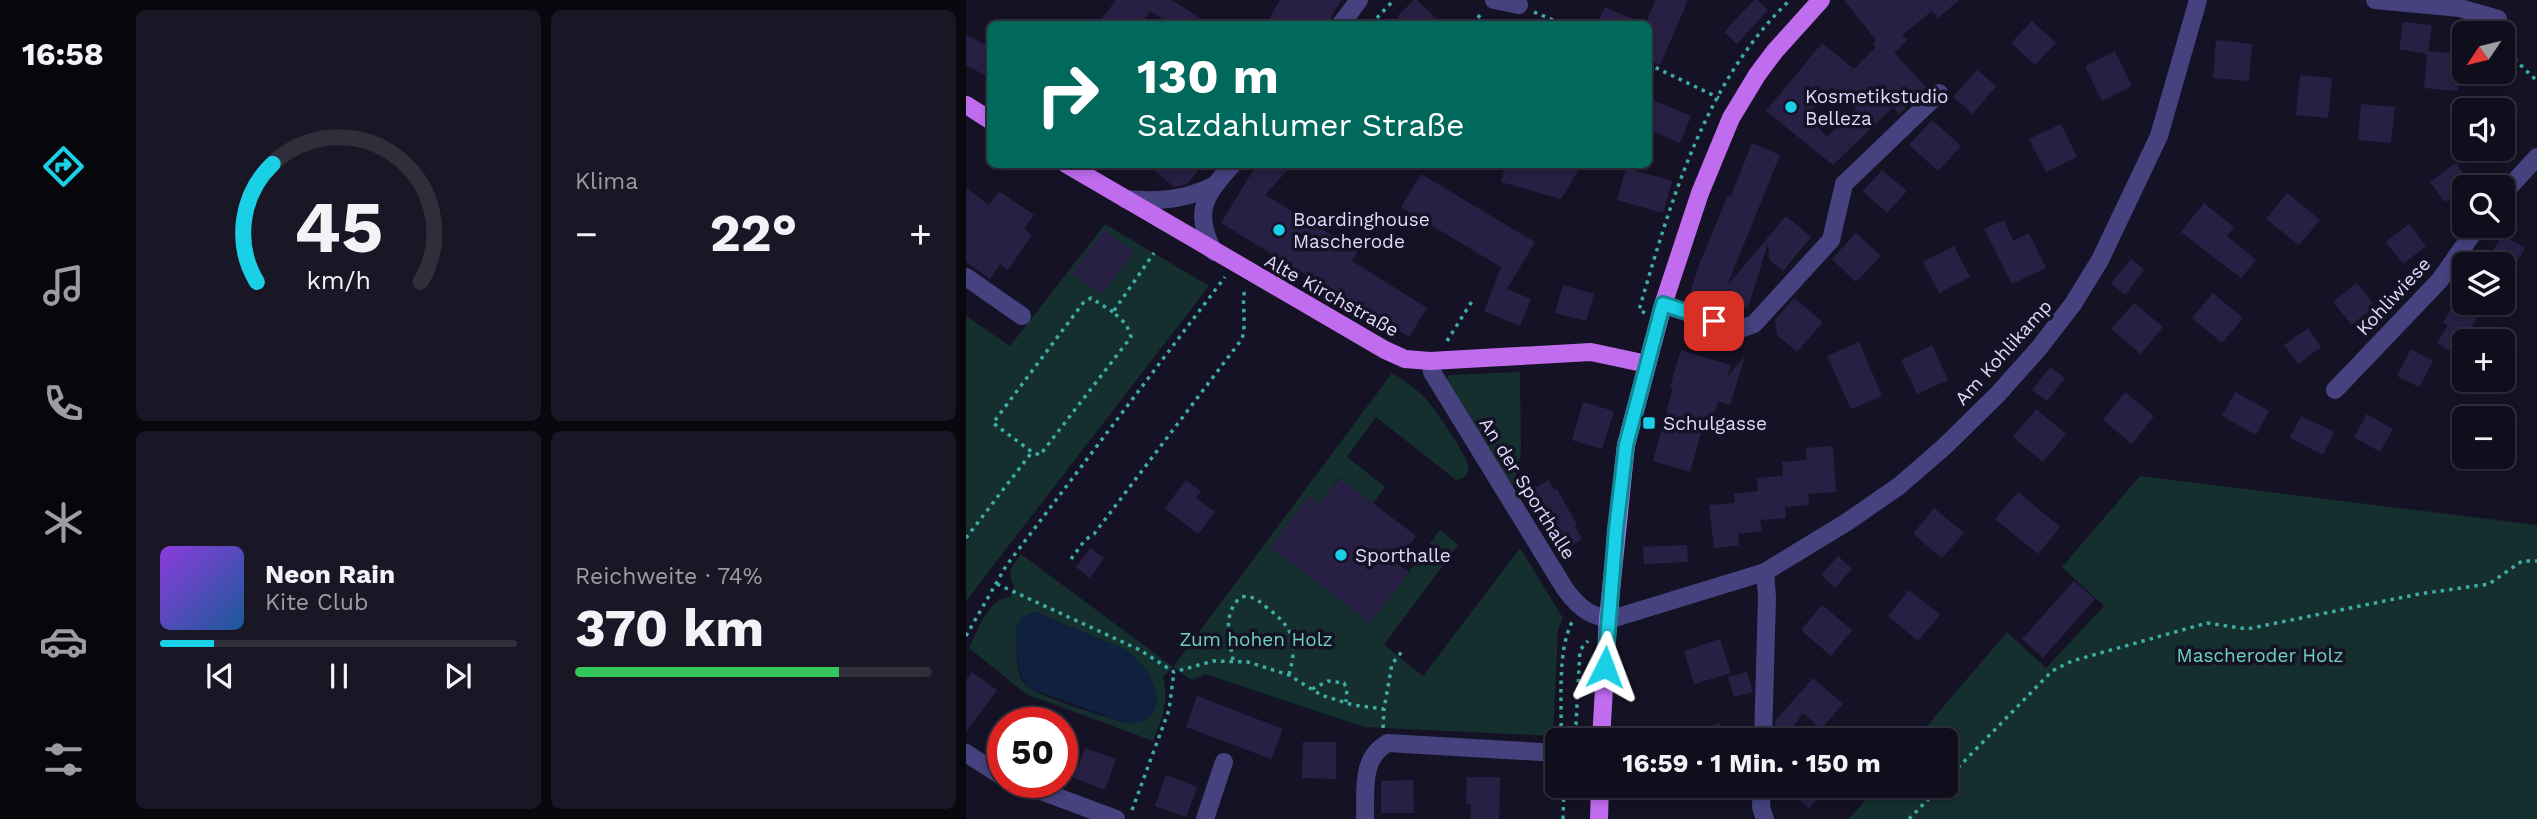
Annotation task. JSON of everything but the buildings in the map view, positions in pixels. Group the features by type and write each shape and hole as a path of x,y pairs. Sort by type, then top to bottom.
{"main road":[{"path":"1602,728 1608,619 1626,445 1663,304 1700,193 1731,118 1788,34 1821,0"},
{"path":"966,105 987,118"},
{"name":"Alte Kirchstraße","path":"1073,168 1385,351 1405,359 1437,361 1591,352 1647,364"},
{"path":"1599,819 1600,798"}],"street":[{"path":"1343,21 1359,0"},
{"path":"1494,0 1520,5"},
{"name":"Am Kohlikamp","path":"1608,619 1765,572 1847,522 1899,486 1944,447 2031,357 2073,304 2100,260 2159,136 2198,0"},
{"path":"2375,0 2460,8 2498,19"},
{"path":"1663,304 1740,329 1754,324 1831,240 1844,184 1939,93"},
{"path":"2515,180 2537,157"},
{"path":"1214,252 1205,236 1202,221 1205,203 1213,186 1229,168"},
{"path":"1124,199 1175,200 1192,196 1213,186"},
{"name":"Kohliwiese","path":"2335,390 2440,280 2470,238"},
{"path":"966,277 1022,316"},
{"name":"An der Sporthalle","path":"1437,361 1432,372 1565,589 1580,607 1608,619"},
{"path":"1763,728 1767,597 1765,572"},
{"path":"1364,819 1367,772 1371,757 1388,743 1545,751"},
{"path":"966,753 987,767"},
{"path":"1205,819 1224,762"},
{"path":"1066,798 1124,817"},
{"path":"1761,798 1765,819"}],"path":[{"path":"1374,21 1394,0"},
{"path":"1520,5 1555,21"},
{"path":"2515,60 2537,81"},
{"path":"1652,66 1718,96 1731,118"},
{"path":"1113,312 1154,253"},
{"path":"966,636 1006,566 1235,264"},
{"path":"1071,559 1085,540 1094,534 1242,339 1246,320 1244,292 1252,274"},
{"path":"1091,298 1113,312 1126,324 1131,337 1040,455 993,424 1083,303 1091,298"},
{"path":"1437,361 1474,298"},
{"path":"966,538 1032,452"},
{"path":"1958,768 2052,671 2072,661 2207,623 2248,629 2419,594 2489,584 2522,561 2537,561"},
{"path":"997,584 1140,650 1174,673"},
{"path":"1233,660 1228,624 1231,611 1241,597 1252,597 1282,619 1291,630 1293,649 1289,675"},
{"path":"1560,728 1566,634 1580,607"},
{"path":"1574,728 1580,650 1608,619"},
{"path":"1174,673 1213,661 1233,660 1268,666 1289,675 1321,695 1346,703 1384,709 1392,664 1404,649"},
{"path":"1124,817 1169,710 1174,673"},
{"path":"1312,690 1328,681 1344,684 1348,696 1346,703"},
{"path":"1563,819 1564,798"},
{"path":"1909,819 1929,798"}],"green space":[{"path":"1105,224 1209,286 966,601 966,316 1010,346"},
{"path":"1520,372 1521,453 1513,487 1446,379 1449,375"},
{"name":"Zum hohen Holz","path":"1392,373 1415,389 1431,405 1462,452 1468,465 1467,473 1456,480 1376,417 1347,457 1385,487 1373,503 1339,478 1320,504 1309,496 1271,547 1370,623 1440,530 1458,545 1384,645 1423,676 1520,548 1563,618 1558,629 1553,728 1545,728 1545,736 1364,727 1205,674 1192,680 1173,667"},
{"name":"Mascheroder Holz","path":"2140,476 2537,525 2537,819 1849,819 1867,798 1958,798 1958,728 1925,728 2007,632 2046,668 2104,606 2062,567"},
{"path":"1021,554 1173,667 1163,677 1165,702 1153,741 1078,713 1078,708 1129,724 1128,651 1035,612 1015,629 1018,670 1023,682 1030,688 1075,707 1061,707 1026,694 969,648 990,609 995,603 1010,597 1014,586 1010,576 1011,569"}],"water":[{"path":"1034,612 1128,651 1142,665 1153,683 1157,703 1153,711 1144,720 1129,724 1029,688 1019,668 1015,629 1023,617"}],"place":[{"name":"Kosmetikstudio Belleza","path":"1791,107"},
{"name":"Boardinghouse Mascherode","path":"1279,230"},
{"name":"Schulgasse","path":"1649,423"},
{"name":"Sporthalle","path":"1341,555"}],"route":[{"path":"1605,667 1626,445 1663,304 1714,321"}]}
